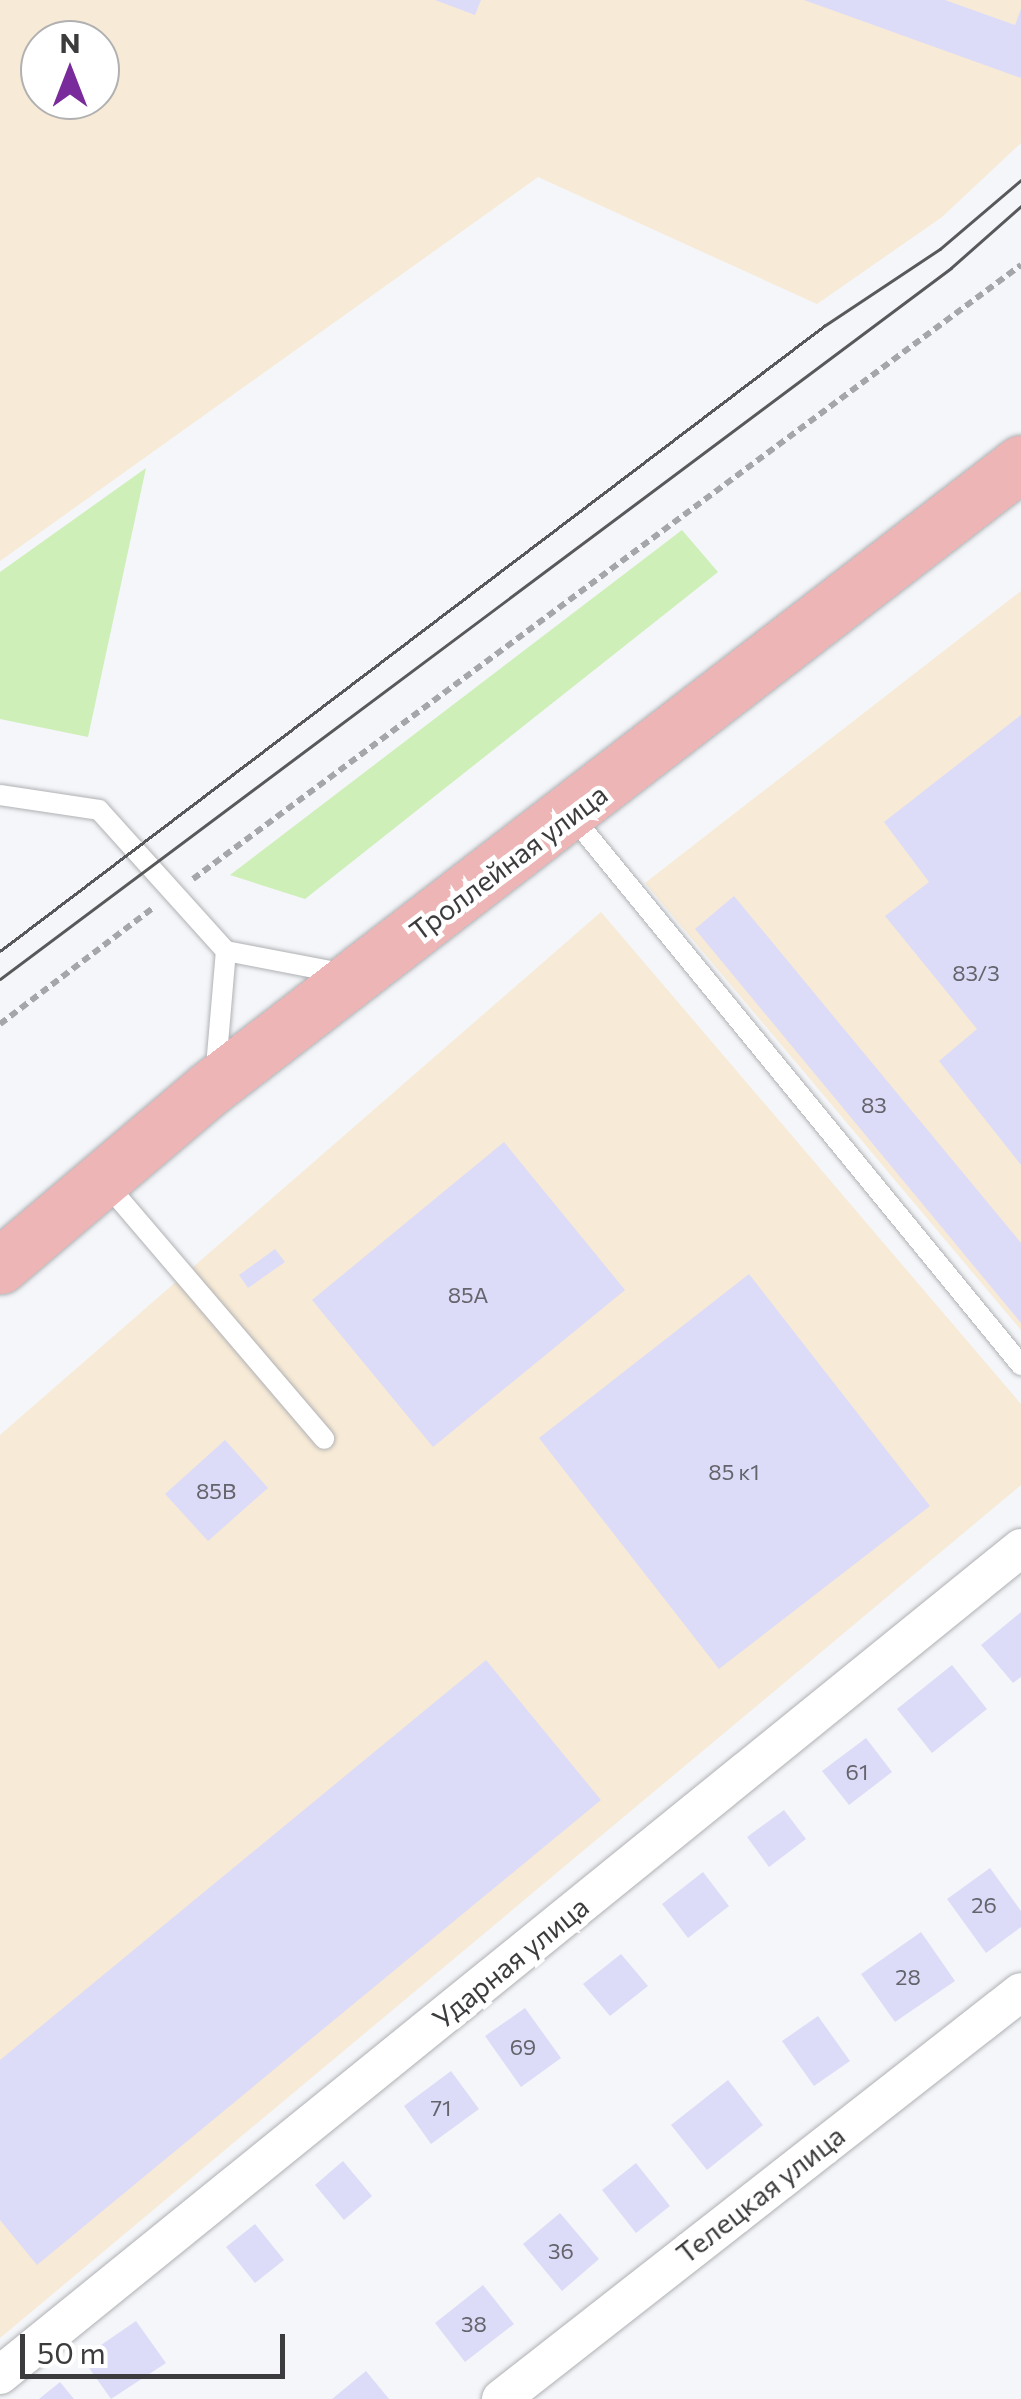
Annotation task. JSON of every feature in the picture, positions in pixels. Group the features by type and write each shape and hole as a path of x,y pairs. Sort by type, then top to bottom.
{"main road":[{"name":"Троллейная улица","path":"0,1266 210,1088 571,815 1021,463"}],"street":[{"name":"Ударная улица","path":"0,2375 1021,1548"},
{"name":"Телецкая улица","path":"502,2399 1021,1992"}],"lane":[{"path":"0,795 99,810 226,951 323,975 366,970"},
{"path":"571,815 1021,1364"},
{"path":"210,1088 224,1042 226,951"},
{"path":"103,1180 324,1439"}],"path":[{"path":"0,1024 1021,265"}],"shaded area":[{"path":"0,0 1021,0 1021,143 942,217 817,304 538,177 0,561"},
{"path":"1021,591 1021,1330 645,883"},
{"path":"601,912 1021,1404 1021,1485 0,2338 0,1435"}],"green space":[{"path":"146,468 88,737 0,719 0,572"},
{"path":"682,530 718,572 305,899 230,875"}],"building":[{"path":"435,0 481,0 475,15"},
{"path":"804,0 945,0 1015,25 1021,9 1021,78"},
{"path":"1021,715 1021,1165 939,1061 977,1029 885,916 929,882 884,822"},
{"path":"734,896 1021,1243 1021,1323 695,929"},
{"path":"504,1142 625,1290 433,1447 312,1300"},
{"path":"275,1249 285,1262 248,1288 239,1275"},
{"path":"749,1274 930,1506 719,1669 539,1438"},
{"path":"225,1440 268,1488 208,1541 165,1494"},
{"path":"1021,1612 1021,1677 1013,1683 981,1645"},
{"path":"486,1660 601,1800 37,2265 0,2220 0,2060"},
{"path":"952,1665 987,1709 932,1753 897,1709"},
{"path":"866,1738 892,1772 849,1805 822,1771"},
{"path":"784,1810 806,1839 769,1867 747,1837"},
{"path":"990,1868 1021,1911 1021,1927 986,1953 947,1899"},
{"path":"703,1872 729,1906 688,1938 662,1904"},
{"path":"921,1932 955,1981 895,2022 861,1974"},
{"path":"621,1954 648,1986 610,2016 583,1984"},
{"path":"525,2008 561,2058 521,2087 485,2036"},
{"path":"818,2016 850,2061 814,2086 782,2041"},
{"path":"451,2071 479,2109 431,2144 404,2106"},
{"path":"728,2080 763,2125 707,2170 671,2125"},
{"path":"343,2161 372,2196 344,2220 315,2185"},
{"path":"636,2163 670,2206 636,2233 602,2190"},
{"path":"560,2213 599,2259 562,2291 523,2244"},
{"path":"255,2224 284,2260 255,2283 226,2247"},
{"path":"483,2285 514,2324 465,2362 435,2323"},
{"path":"136,2321 166,2363 111,2399 82,2358"},
{"path":"366,2371 389,2399 332,2399"},
{"path":"60,2382 74,2399 39,2399"}],"tram line":[{"path":"0,951 824,326 940,249 1021,180"},
{"path":"0,979 951,268 1021,206"}]}
